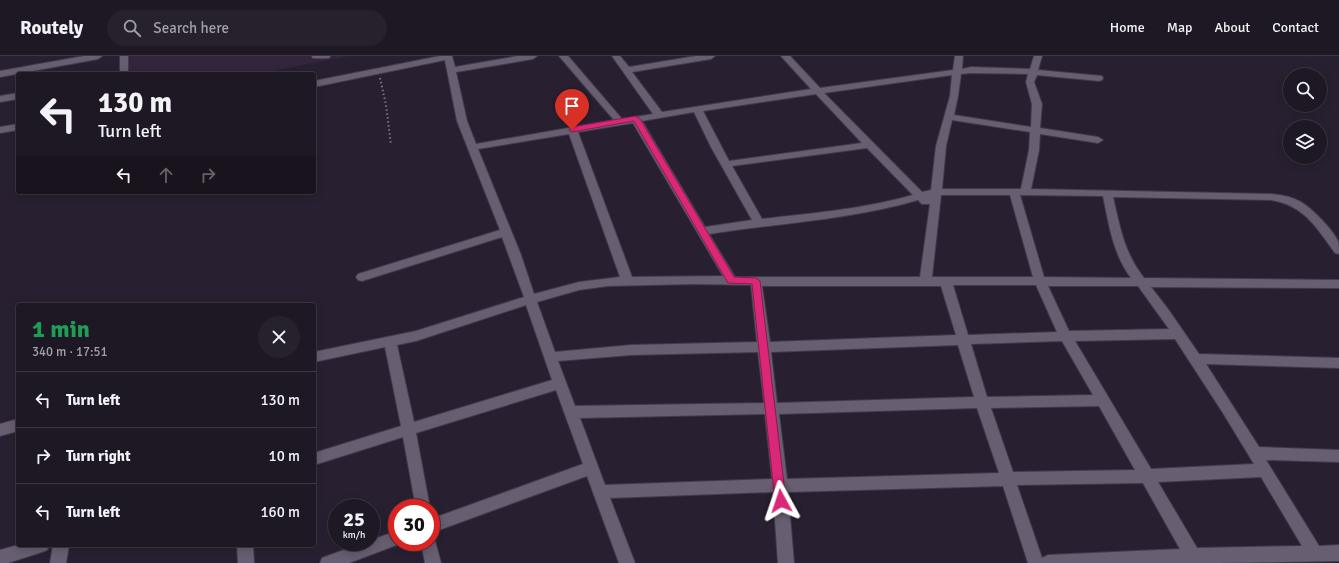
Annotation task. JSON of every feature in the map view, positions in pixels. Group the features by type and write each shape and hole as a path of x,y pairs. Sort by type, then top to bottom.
{"street":[{"path":"0,74 98,56"},
{"path":"124,56 124,72"},
{"path":"451,70 533,56"},
{"path":"562,56 619,121"},
{"path":"616,56 659,115"},
{"path":"627,70 711,56"},
{"path":"785,56 817,91 934,210"},
{"path":"925,282 930,251 941,146 954,96 959,56"},
{"path":"1038,56 1030,82 1036,104 1034,150 1019,192 1040,282 1066,336 1195,559"},
{"path":"316,84 448,57 462,121 506,232 570,412 627,563"},
{"path":"473,146 697,108 957,72 982,70 1033,72 1099,78"},
{"path":"0,99 16,96"},
{"path":"697,108 726,164 759,222"},
{"path":"948,117 1098,140"},
{"path":"636,119 731,280"},
{"path":"0,130 16,127"},
{"path":"572,130 627,280"},
{"path":"726,164 870,145"},
{"path":"702,231 759,222 855,211 922,197 936,192 1019,192 1279,197 1302,206 1339,250"},
{"path":"1107,194 1118,241 1123,256 1134,276 1164,312 1254,453 1315,553"},
{"path":"362,277 506,232"},
{"path":"316,357 416,336 579,286 627,280 1339,284"},
{"path":"756,281 780,486 786,563"},
{"path":"946,281 982,402 1036,563"},
{"path":"550,356 631,350 764,347 963,339 1178,334"},
{"path":"390,341 409,430 421,499"},
{"path":"1195,360 1339,364"},
{"path":"316,458 560,383"},
{"path":"570,412 701,412 982,402 1102,400"},
{"path":"0,430 16,426"},
{"path":"1254,453 1339,456"},
{"path":"440,523 591,468"},
{"path":"600,492 1146,476 1264,470"},
{"path":"328,563 388,541"},
{"path":"0,558 36,547"},
{"path":"58,563 61,547"},
{"path":"245,547 246,563"},
{"path":"431,551 433,563"},
{"path":"1048,563 1339,553"}],"lane":[{"path":"314,56 328,56"}],"path":[{"path":"379,72 386,105 391,145"}],"shaded area":[{"path":"124,56 349,56 267,72 124,72"}],"route":[{"path":"572,130 636,119 731,280 756,281 778,462 781,501"}]}
